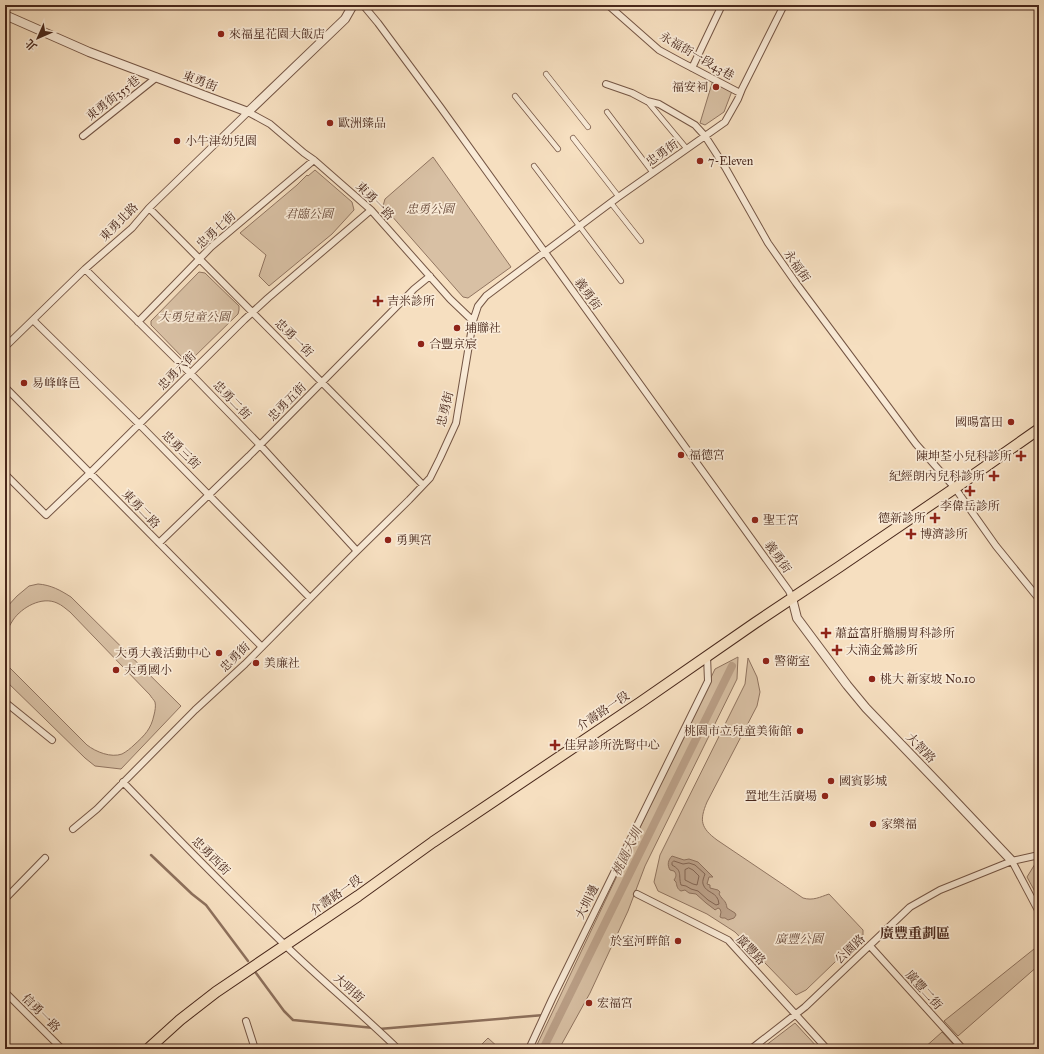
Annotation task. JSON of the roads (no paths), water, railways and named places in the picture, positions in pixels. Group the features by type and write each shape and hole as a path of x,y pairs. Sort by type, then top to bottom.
{"main road":[{"name":"介壽路一段","path":"148,1049 196,1006 216,992 358,896 438,838 955,488 1039,429"}],"street":[{"path":"248,112 345,19 353,5"},
{"name":"義勇街","path":"363,5 378,23 545,252 789,590 792,598"},
{"name":"永福街一段43巷","path":"608,5 659,50 740,93"},
{"path":"692,68 722,5"},
{"name":"忠勇街","path":"73,829 96,809 195,710 262,647 430,478 456,423 472,321 478,306 486,296 545,252 619,197 725,122 738,99 784,5"},
{"name":"東勇街","path":"5,15 89,52 248,112"},
{"path":"546,74 588,127"},
{"name":"東勇街355巷","path":"83,136 157,77"},
{"name":"永福街","path":"606,84 632,93 648,101 660,104 695,125 705,136 725,167 768,243 796,283 916,444 955,488 996,546 1039,599"},
{"path":"515,96 558,149"},
{"path":"648,101 687,149"},
{"name":"東勇一路","path":"248,112 270,124 371,210 450,299 472,321"},
{"name":"東勇北路","path":"5,347 85,269 132,228 149,208 248,112"},
{"path":"607,112 653,173"},
{"path":"573,138 619,197"},
{"name":"忠勇七街","path":"138,322 211,247 314,160"},
{"path":"534,166 621,281"},
{"path":"611,203 641,241"},
{"name":"忠勇一街","path":"149,208 253,311 423,485"},
{"name":"忠勇六街","path":"5,474 46,515 253,311 371,210"},
{"name":"忠勇二街","path":"85,269 260,445 357,551"},
{"name":"忠勇五街","path":"159,543 210,495 414,289 430,276"},
{"name":"忠勇三街","path":"33,320 210,495 310,598"},
{"name":"東勇二路","path":"5,387 262,647"},
{"name":"大智路","path":"792,598 797,618 847,685 866,708 1012,861 1039,912"},
{"name":"大圳邊","path":"529,1049 708,681 707,656"},
{"path":"5,702 52,740"},
{"name":"忠勇西街","path":"123,782 209,871 285,945"},
{"name":"公園路","path":"751,1049 805,1007 910,906 940,890 1012,861 1039,855"},
{"path":"5,899 45,858"},
{"name":"廣豐路","path":"638,894 728,940 826,1049"},
{"name":"大明街","path":"285,945 375,1026 398,1049"},
{"name":"廣豐二街","path":"870,946 963,1049"},
{"name":"信勇一路","path":"5,992 62,1049"},
{"path":"246,1021 255,1049"}],"water":[{"path":"672,856 698,862 713,877 709,877 707,884 710,885 710,888 720,892 719,894 727,905 727,908 735,913 736,915 734,918 728,920 720,917 720,909 718,908 715,910 696,894 689,893 685,890 681,891 677,887 674,880 676,873 670,870 668,866"}],"waterway":[{"name":"桃園大圳","path":"543,1049 732,666"},
{"path":"151,855 192,894 206,905 248,961"},
{"path":"256,973 284,1011 293,1020 374,1028"},
{"path":"379,1029 544,1015"}],"place":[{"name":"來福星花園大飯店","path":"221,34"},
{"name":"福安祠","path":"716,87"},
{"name":"歐洲臻品","path":"330,123"},
{"name":"小牛津幼兒園","path":"177,141"},
{"name":"7-Eleven","path":"700,161"},
{"name":"吉米診所","path":"378,301"},
{"name":"埔聯社","path":"457,328"},
{"name":"合豐京宸","path":"421,344"},
{"name":"易峰峰邑","path":"24,383"},
{"name":"國暘富田","path":"1011,422"},
{"name":"福德宮","path":"681,455"},
{"name":"陳坤荃小兒科診所","path":"1021,456"},
{"name":"紀經朗內兒科診所","path":"994,476"},
{"name":"李偉岳診所","path":"970,491"},
{"name":"德新診所","path":"935,518"},
{"name":"聖王宮","path":"755,520"},
{"name":"博濟診所","path":"911,534"},
{"name":"勇興宮","path":"388,540"},
{"name":"蕭益富肝膽腸胃科診所","path":"826,633"},
{"name":"大湳金鶯診所","path":"837,650"},
{"name":"大勇大義活動中心","path":"219,653"},
{"name":"警衛室","path":"766,661"},
{"name":"美廉社","path":"256,663"},
{"name":"大勇國小","path":"116,670"},
{"name":"桃大 新家坡 No.10","path":"872,679"},
{"name":"桃園市立兒童美術館","path":"800,731"},
{"name":"佳昇診所洗腎中心","path":"555,745"},
{"name":"國賓影城","path":"831,781"},
{"name":"置地生活廣場","path":"825,796"},
{"name":"家樂福","path":"873,824"},
{"name":"於室河畔館","path":"678,941"},
{"name":"宏福宮","path":"589,1003"}],"district":[{"name":"廣豐重劃區","path":"915,933"}],"park label":[{"name":"忠勇公園","path":"430,209"},
{"name":"君臨公園","path":"309,214"},
{"name":"大勇兒童公園","path":"194,317"},
{"name":"廣豐公園","path":"799,939"}]}
